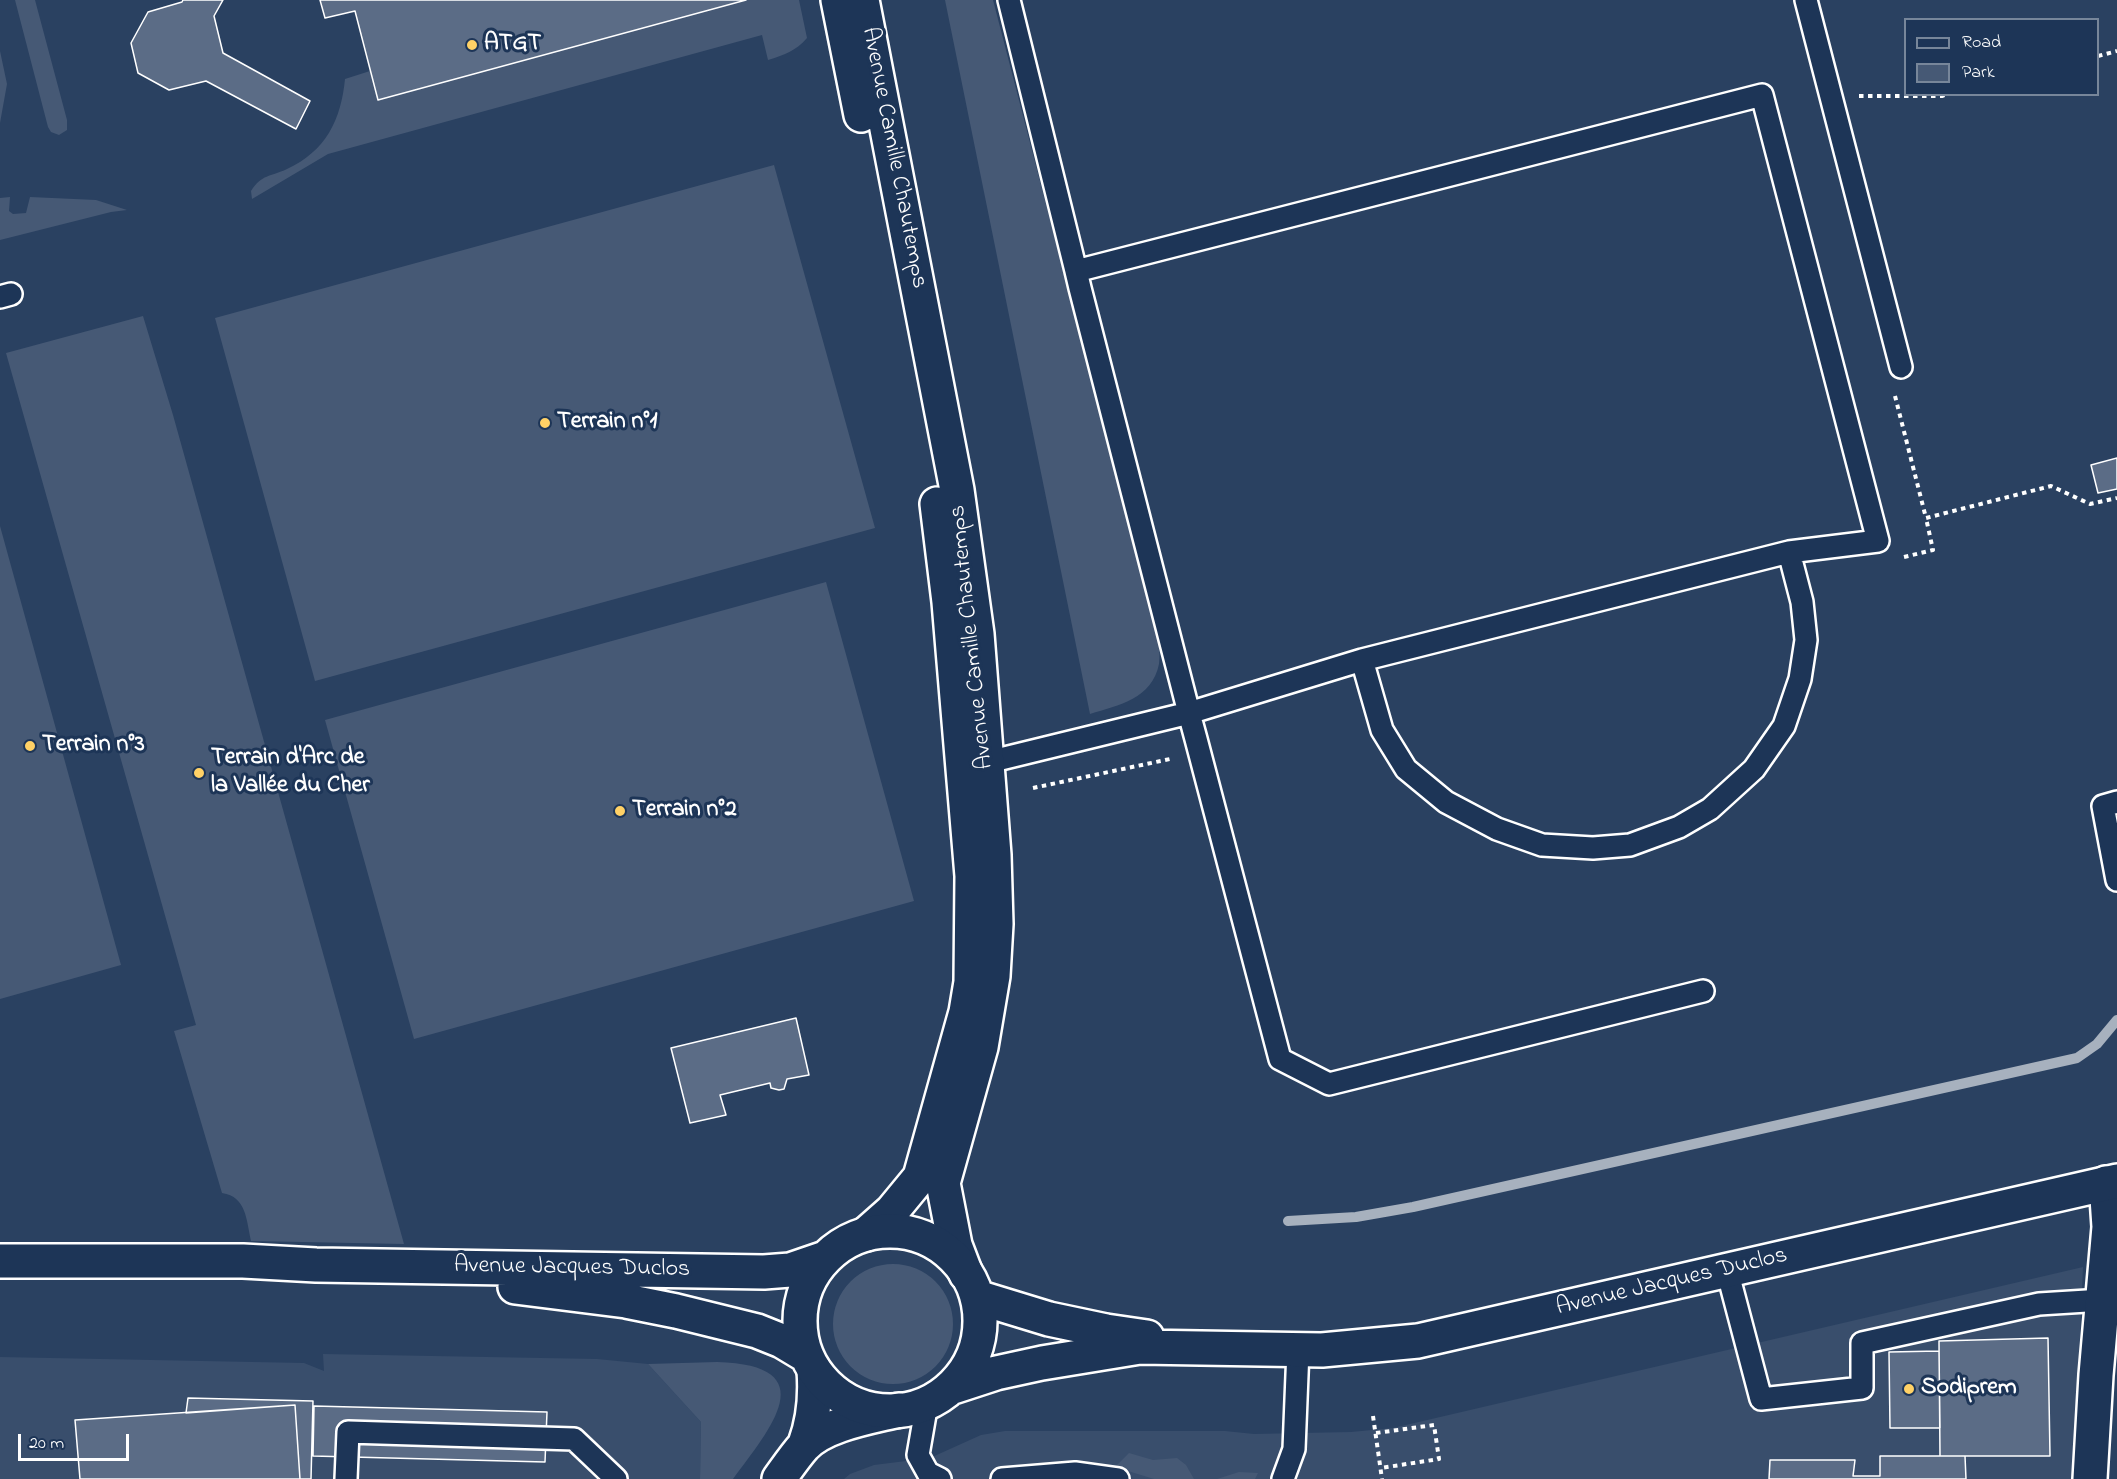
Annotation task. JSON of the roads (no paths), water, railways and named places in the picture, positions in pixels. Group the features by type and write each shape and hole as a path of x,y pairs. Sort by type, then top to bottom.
{"main road":[{"name":"Avenue Camille Chautemps","path":"838,0 934,489 975,765 994,855 996,924 993,976 981,1047 943,1183 955,1245 971,1285"},
{"name":"Avenue Camille Chautemps","path":"862,0 957,490 976,634 970,982 966,1012 920,1177 892,1211 866,1234"},
{"path":"2090,1479 2111,1182"},
{"name":"Avenue Jacques Duclos","path":"805,1444 834,1428 925,1400 996,1373 1042,1363 1140,1347 1322,1350 1418,1341 2111,1182"},
{"path":"779,1479 805,1444 813,1418 815,1388 811,1363 801,1336 799,1315 803,1294 812,1275 825,1258 844,1243 866,1234 901,1231 924,1238 944,1249 971,1285 980,1321 976,1346 966,1369 925,1400 874,1409 851,1402 830,1388 811,1363"},
{"name":"Avenue Jacques Duclos","path":"0,1261 243,1261 316,1265 764,1272 790,1270 825,1258"},
{"name":"Avenue Jacques Duclos","path":"316,1265 626,1301 757,1331 782,1341 811,1363"},
{"name":"Avenue Jacques Duclos","path":"971,1285 1049,1319 1094,1329 1222,1347"}],"lane":[{"path":"1009,0 1189,713 1280,1059 1329,1084 1703,991"},
{"path":"1806,0 1901,367"},
{"path":"975,765 1189,713 1362,660 1789,552 1878,541 1762,95 1076,271"},
{"path":"1362,660 1382,730 1406,769 1446,802 1497,829 1542,845 1593,848 1630,845 1679,827 1710,809 1754,769 1784,726 1800,679 1806,640 1802,602 1789,552"},
{"path":"2117,802 2103,806 2117,880"},
{"path":"1727,1270 1761,1399 1862,1388 1862,1343 2039,1304 2103,1300"},
{"path":"1283,1479 1294,1449 1298,1350"},
{"path":"925,1400 918,1455 928,1473 939,1479"},
{"path":"346,1479 348,1432 574,1439 616,1479"},
{"path":"1002,1479 1075,1473 1118,1479"}],"waterway":[{"path":"1288,1221 1356,1217 1413,1207 2077,1058 2097,1044 2117,1020"}],"place":[{"name":"ATGT","path":"472,45"},
{"name":"Terrain n°1","path":"545,423"},
{"name":"Terrain n°3","path":"30,746"},
{"name":"Terrain d'Arc de la Vallée du Cher","path":"199,773"},
{"name":"Terrain n°2","path":"620,811"},
{"name":"Sodiprem","path":"1909,1389"}]}
